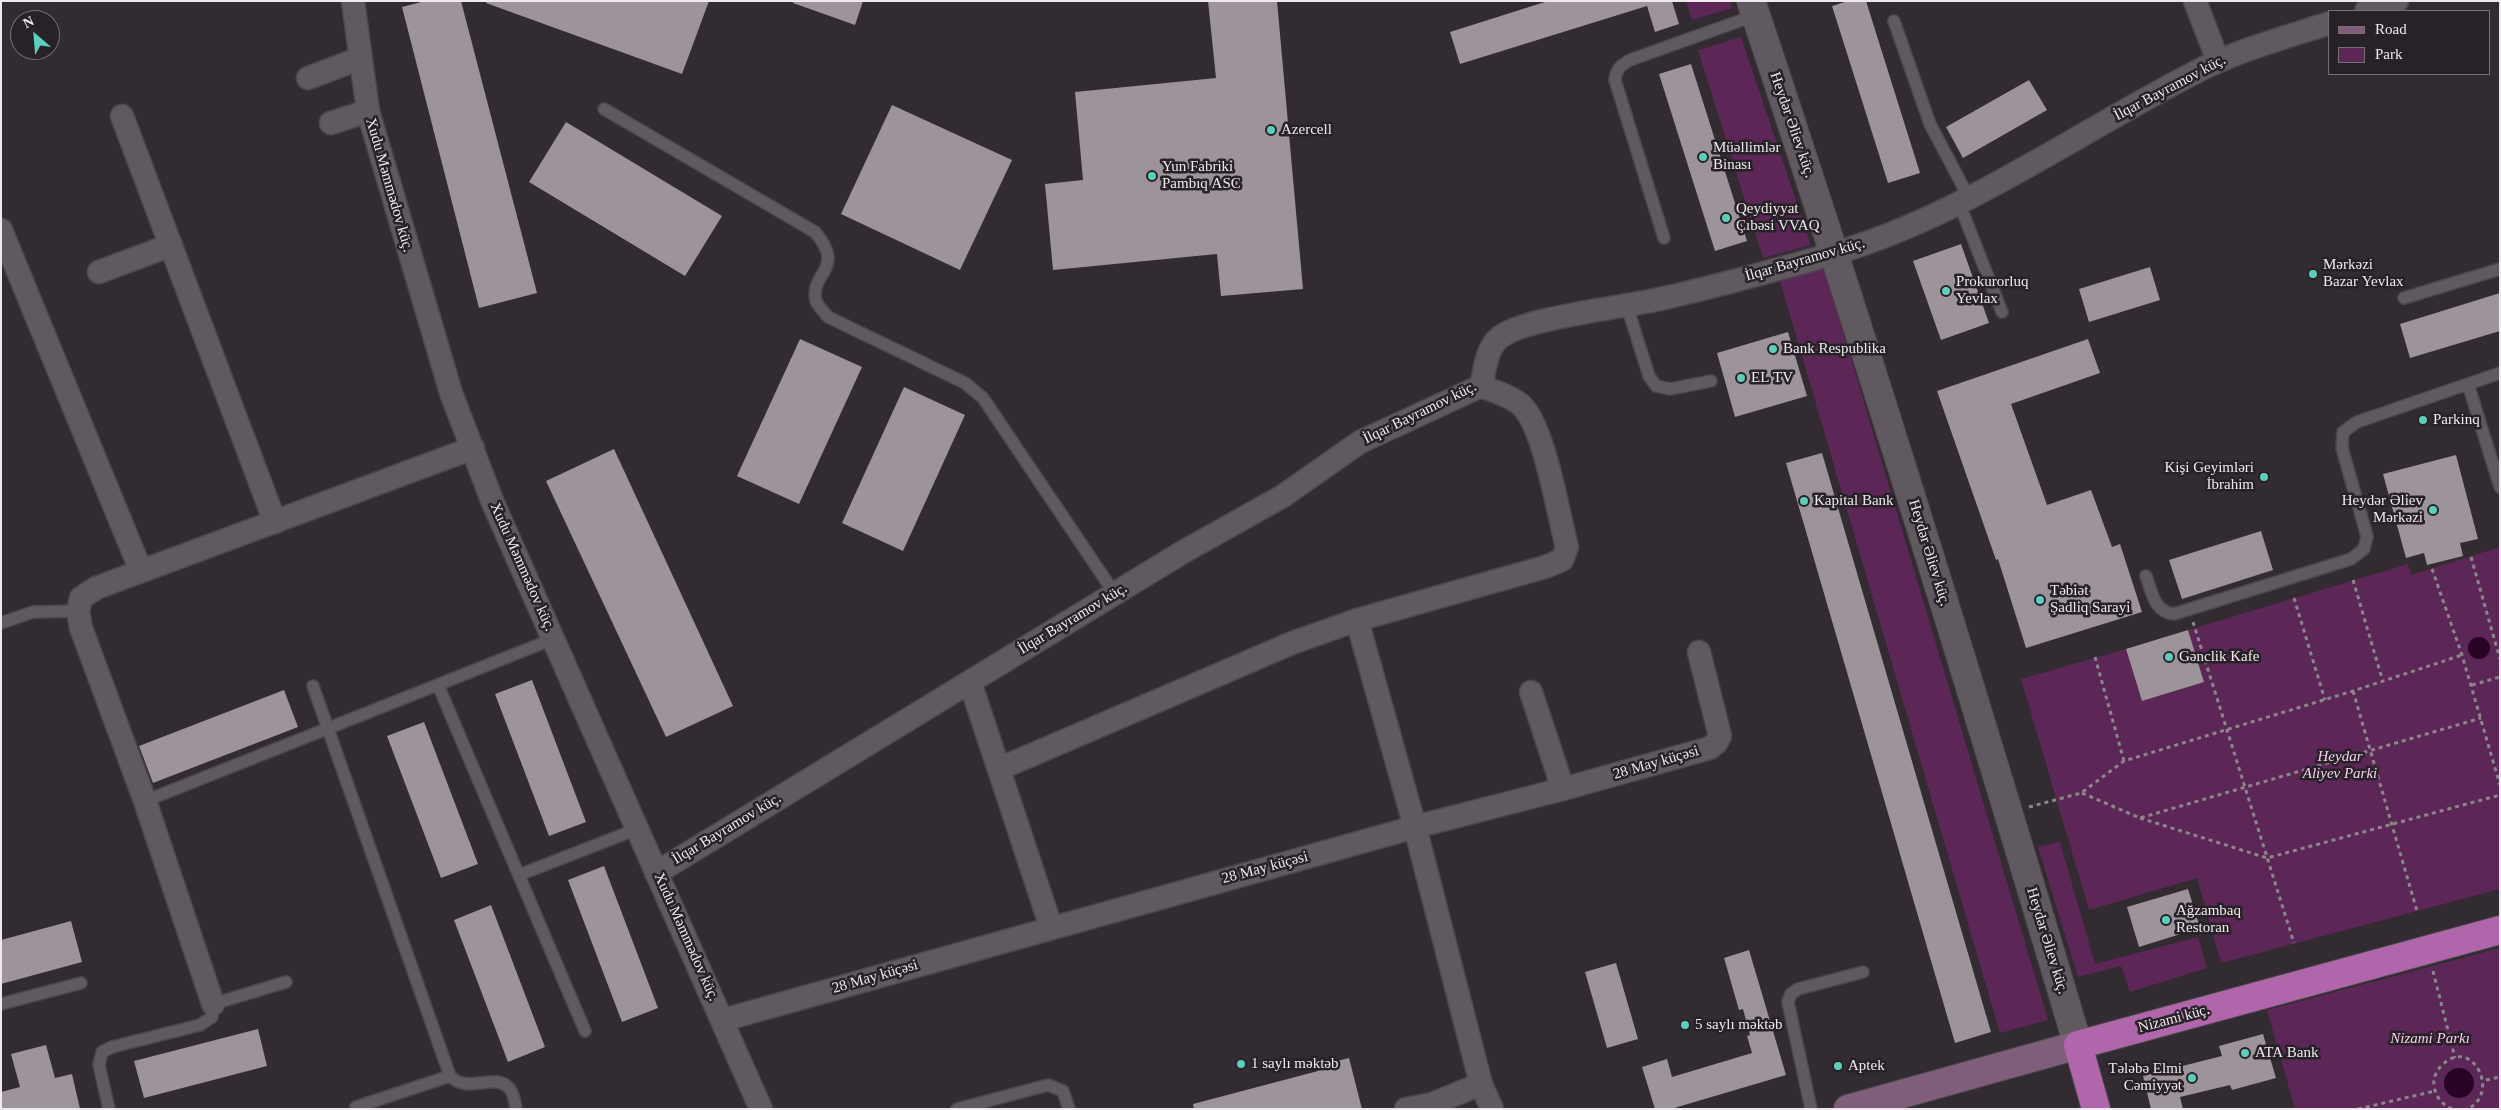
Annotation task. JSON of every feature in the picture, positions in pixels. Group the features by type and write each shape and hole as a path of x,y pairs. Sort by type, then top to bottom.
{"highway":[{"name":"Nizami küç.","path":"2078,1045 2500,930"},
{"name":"Heydər Əliev küç.","path":"2078,1045 2096,1109"}],"main road":[{"name":"Nizami küç.","path":"1848,1109 2078,1045"}],"street":[{"name":"Xudu Məmmədov küç.","path":"353,1 368,111 451,393 493,503 761,1109"},
{"path":"2195,1 2218,61"},
{"path":"2369,10 2397,1"},
{"name":"Heydər Əliev küç.","path":"1753,8 1836,254 2009,813 2078,1045"},
{"name":"İlqar Bayramov küç.","path":"656,872 1115,594 1283,496 1360,442 1481,386 1488,354 1499,338 1520,326 1704,289 1836,254 1907,228 1964,200 2218,61 2328,24"},
{"path":"308,78 361,58"},
{"path":"331,123 368,111"},
{"path":"122,116 275,522"},
{"path":"1,230 141,571"},
{"path":"99,272 170,245"},
{"path":"998,769 1292,643 1357,620 1545,567 1562,560 1566,547 1532,418 1520,403 1481,386"},
{"path":"213,1004 145,801 81,628 78,611 81,598 96,588 472,448"},
{"path":"1357,620 1415,826 1481,1084 1492,1109"},
{"name":"28 May küçəsi","path":"723,1020 1415,826 1564,789 1710,748 1720,736 1699,652"},
{"path":"970,682 1051,927"},
{"path":"1531,692 1564,789"},
{"path":"1406,1109 1432,1104 1481,1084"}],"lane":[{"path":"1664,238 1615,80 1616,72 1630,60 1753,8"},
{"path":"1894,22 1930,124 1964,200 2002,312"},
{"path":"604,109 815,232 826,245 829,261 817,289 816,302 828,317 965,382 983,398 1115,594"},
{"path":"2404,298 2500,269"},
{"path":"1626,306 1649,376 1656,386 1670,389 1711,380"},
{"path":"2146,576 2157,605 2165,613 2174,614 2351,559 2364,549 2367,536 2342,448 2343,432 2356,422 2500,373"},
{"path":"2468,384 2500,487"},
{"path":"1,623 33,612 78,611"},
{"path":"145,801 553,639"},
{"path":"438,685 585,1031"},
{"path":"312,686 450,1076 456,1083 502,1082 509,1087 516,1109"},
{"path":"519,875 637,829"},
{"path":"1811,1109 1788,1002 1791,994 1798,989 1863,972"},
{"path":"109,1109 99,1065 102,1052 112,1047 200,1025 212,1016 213,1004 286,982"},
{"path":"1,1004 81,983"},
{"path":"356,1106 450,1076"},
{"path":"957,1109 986,1105 1048,1085 1063,1091 1069,1109"}],"path":[{"path":"2471,557 2500,659"},
{"path":"2432,569 2472,685 2500,785"},
{"path":"2353,580 2383,682"},
{"path":"2294,598 2325,700"},
{"path":"2191,617 2294,943"},
{"path":"2009,813 2081,793 2124,760 2353,692 2462,655"},
{"path":"2095,657 2124,760"},
{"path":"2472,685 2500,677"},
{"path":"2353,692 2417,911"},
{"path":"2140,818 2481,718"},
{"path":"2081,793 2140,818 2267,858 2500,795"},
{"path":"2431,966 2455,1058"},
{"path":"2452,1109 2438,1099 2435,1091 2435,1074 2440,1066 2455,1058 2464,1057 2479,1065 2486,1080 2483,1097 2469,1109"},
{"path":"2486,1080 2500,1077"},
{"path":"2358,1109 2435,1091"}],"green space":[{"path":"1686,1 1730,1 1732,8 1692,20"},
{"path":"1741,37 1811,245 1763,258 1698,50"},
{"path":"1824,268 2048,1020 2000,1033 1780,281"},
{"name":"Heydar Aliyev Parki","path":"2500,547 2500,889 2221,963 2197,878 2089,910 2021,679 2126,649 2142,701 2204,682 2188,630 2408,564 2411,575"},
{"path":"2060,842 2095,964 2198,937 2207,968 2130,992 2121,966 2078,977 2038,847"},
{"name":"Nizami Parkı","path":"2500,948 2500,1109 2295,1109 2267,1010"}],"shaded area":[{"path":"2479,637 2487,640 2490,648 2487,656 2479,659 2471,656 2468,648 2471,640"},
{"path":"2459,1068 2465,1069 2473,1077 2473,1089 2465,1097 2459,1098 2453,1097 2445,1089 2444,1083 2445,1077 2453,1069"}],"building":[{"path":"425,1 461,1 537,293 479,308 402,7"},
{"path":"487,1 709,1 682,74 486,3"},
{"path":"793,1 863,1 855,25 793,3"},
{"path":"1208,1 1277,1 1303,289 1221,296 1217,254 1053,270 1045,184 1083,180 1075,92 1216,78"},
{"path":"1548,1 1672,1 1679,24 1655,32 1647,6 1460,64 1450,32"},
{"path":"1848,1 1866,1 1920,173 1888,183 1832,6"},
{"name":"Müəllimlər Binası","path":"1691,64 1747,241 1715,251 1659,74"},
{"path":"2029,80 2047,110 1963,158 1946,127"},
{"path":"892,105 1012,160 960,270 841,214"},
{"path":"566,122 722,216 685,276 529,182"},
{"path":"1961,244 1989,323 1941,340 1913,261"},
{"path":"2150,267 2160,300 2089,322 2079,289"},
{"path":"2500,293 2500,331 2410,358 2400,324"},
{"path":"1788,332 1807,396 1735,417 1717,353"},
{"path":"800,339 862,367 799,504 737,476"},
{"path":"2088,339 2100,373 2011,404 2047,505 2091,490 2112,547 2120,544 2142,612 2026,648 1998,559 1996,560 1937,391"},
{"path":"904,387 965,415 903,551 842,523"},
{"path":"614,449 733,706 666,737 546,481"},
{"path":"1822,453 1991,1032 1955,1043 1786,463"},
{"path":"2456,455 2478,539 2460,543 2463,556 2427,565 2424,553 2406,558 2383,474"},
{"path":"2261,531 2273,570 2182,599 2169,560"},
{"path":"2188,630 2204,682 2142,701 2126,649"},
{"path":"532,680 586,822 549,836 495,694"},
{"path":"284,690 298,727 153,783 139,746"},
{"path":"424,722 478,864 441,878 387,736"},
{"path":"604,866 658,1008 622,1022 568,880"},
{"path":"2188,889 2200,928 2139,947 2127,907"},
{"path":"491,905 545,1047 508,1062 454,920"},
{"path":"71,921 82,962 1,984 1,940"},
{"path":"1749,950 1786,1075 1671,1109 1655,1109 1642,1067 1667,1059 1672,1077 1752,1053 1747,1036 1750,1035 1743,1009 1739,1010 1724,958"},
{"path":"1616,963 1638,1039 1607,1048 1585,972"},
{"path":"258,1029 267,1066 144,1098 134,1061"},
{"path":"2263,1034 2276,1078 2232,1090 2230,1085 2180,1097 2183,1109 2151,1109 2143,1076 2222,1056 2219,1046"},
{"path":"46,1045 55,1078 72,1074 80,1109 1,1109 1,1092 20,1087 11,1054"},
{"path":"1349,1058 1362,1109 1194,1109 1193,1104 1318,1071 1317,1066"}],"place":[{"name":"Azercell","path":"1271,130"},
{"name":"Müəllimlər Binası","path":"1703,157"},
{"name":"Yun Fabriki Pambıq ASC","path":"1152,176"},
{"name":"Qeydiyyat Çıbəsi VVAQ","path":"1726,218"},
{"name":"Mərkəzi Bazar Yevlax","path":"2313,274"},
{"name":"Prokurorluq Yevlax","path":"1946,291"},
{"name":"Bank Respublika","path":"1773,349"},
{"name":"EL TV","path":"1741,378"},
{"name":"Parkinq","path":"2423,420"},
{"name":"Kişi Geyimləri İbrahim","path":"2264,477"},
{"name":"Kapital Bank","path":"1804,501"},
{"name":"Heydər Əliev Mərkəzi","path":"2433,510"},
{"name":"Təbiət Şadliq Sarayi","path":"2040,600"},
{"name":"Gənclik Kafe","path":"2169,657"},
{"name":"Ağzambaq Restoran","path":"2166,920"},
{"name":"5 saylı məktəb","path":"1685,1025"},
{"name":"ATA Bank","path":"2245,1053"},
{"name":"1 saylı məktəb","path":"1241,1064"},
{"name":"Aptek","path":"1838,1066"},
{"name":"Tələbə Elmi Cəmiyyət","path":"2192,1078"}]}
